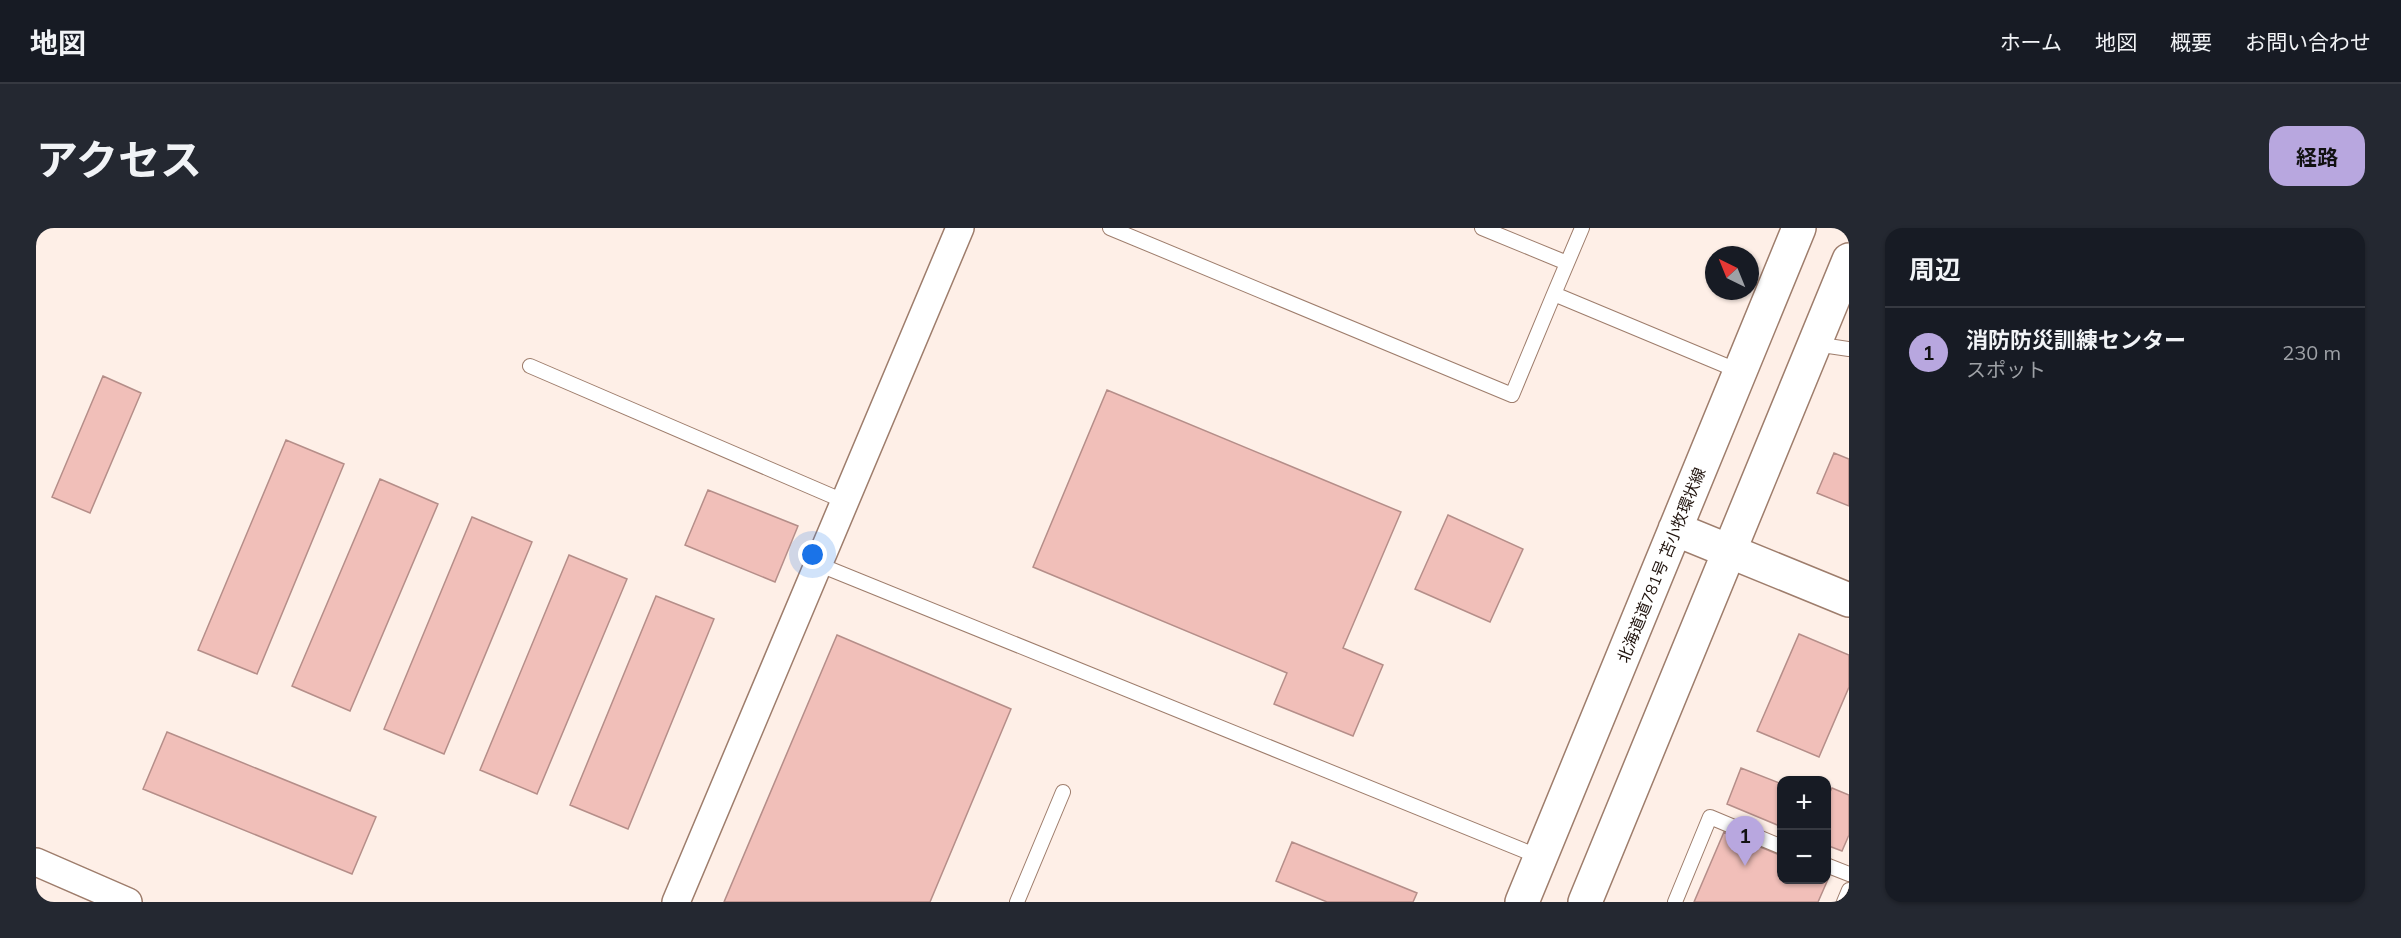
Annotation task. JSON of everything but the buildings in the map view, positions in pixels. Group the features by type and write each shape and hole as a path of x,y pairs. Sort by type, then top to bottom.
{"main road":[{"name":"北海道道781号 苫小牧環状線","path":"1522,902 1799,228"},
{"path":"1586,902 1849,260"},
{"path":"1675,529 1849,600"}],"street":[{"path":"676,902 820,565 960,228"},
{"path":"36,862 128,902"}],"lane":[{"path":"1110,228 1512,395 1582,228"},
{"path":"1482,228 1567,263"},
{"path":"1554,294 1741,372"},
{"path":"1815,344 1849,349"},
{"path":"530,366 846,502"},
{"path":"820,565 1540,857"},
{"path":"1017,902 1063,792"},
{"path":"1675,902 1710,817 1777,844"},
{"path":"1831,867 1849,874"},
{"path":"1844,902 1849,890"}],"place":[{"name":"消防防災訓練センター","path":"1745,866"}]}
